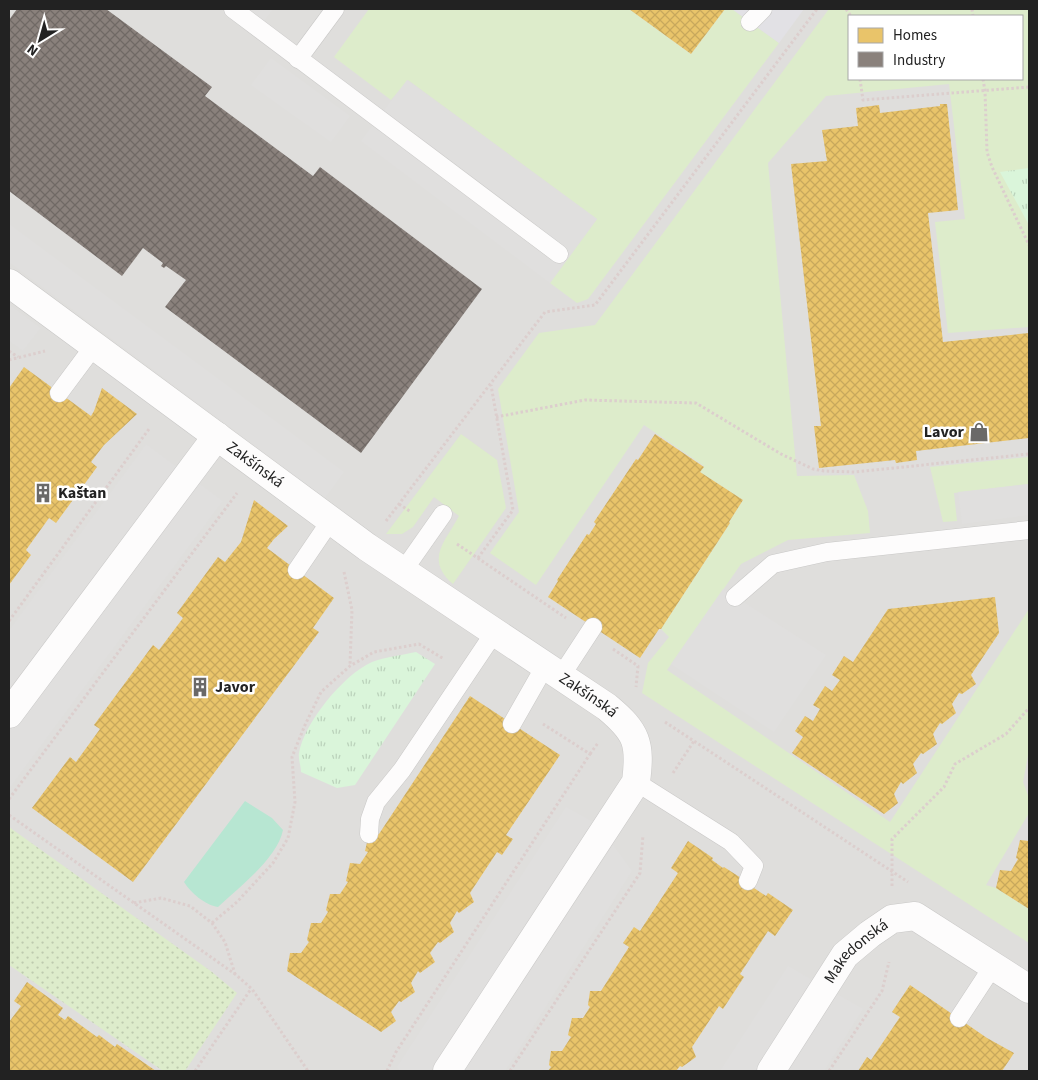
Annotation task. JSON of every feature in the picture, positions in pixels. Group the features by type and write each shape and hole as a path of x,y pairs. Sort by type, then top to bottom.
{"street":[{"name":"Zakšínská","path":"9,283 368,547 607,707 617,715 633,734 639,757 636,782 446,1071"},
{"name":"Zakšínská","path":"9,714 216,436"},
{"name":"Makedonská","path":"771,1071 845,955 892,919 915,916 1029,989"}],"lane":[{"path":"233,9 559,254"},
{"path":"298,59 336,9"},
{"path":"750,22 763,9"},
{"path":"58,393 94,346"},
{"path":"296,570 332,520"},
{"path":"403,571 438,521"},
{"path":"735,597 773,564 827,552 1029,530"},
{"path":"516,717 553,671 591,630"},
{"path":"369,834 370,819 376,802 402,770 494,633"},
{"path":"636,782 731,842 754,866 748,881"},
{"path":"959,1018 993,966"}],"path":[{"path":"368,547 545,312 595,305 817,9"},
{"path":"860,80 863,100 1029,87"},
{"path":"983,80 987,152 992,167 1029,245"},
{"path":"9,360 50,350"},
{"path":"9,351 18,358"},
{"path":"478,558 513,510 491,384"},
{"path":"496,416 585,400 696,403 781,454 813,469 824,471 855,472 1029,454"},
{"path":"9,621 150,428"},
{"path":"9,799 237,492"},
{"path":"399,504 438,521 478,558 591,630 638,666 635,689"},
{"path":"212,923 236,902 273,863 288,838 295,802 292,757 321,692 350,666 374,652 419,644 466,674"},
{"path":"892,872 892,839 944,787 955,764 1006,734 1029,708"},
{"path":"387,1071 396,1052 590,754 516,717"},
{"path":"663,720 909,882"},
{"path":"510,1071 640,873 644,821 694,741"},
{"path":"9,815 235,974 252,989 308,1071"},
{"path":"133,903 161,898 190,906 212,923 225,942 235,974"},
{"path":"195,1071 252,989"}],"shaded area":[{"path":"9,9 1029,9 1029,1071 9,1071"},
{"path":"233,9 273,9 259,28"},
{"path":"732,9 804,9 779,43"},
{"path":"271,58 350,116 331,142 251,85"},
{"path":"407,80 597,219 550,283 361,141"},
{"path":"9,224 344,472 325,498 9,262"},
{"path":"9,304 41,328 23,351 9,341"},
{"path":"146,444 223,501 9,789 9,630"},
{"path":"1029,484 1029,515 962,524 958,492"},
{"path":"723,589 826,655 774,732 671,664"},
{"path":"566,807 593,822 432,1071 400,1071 397,1067"},
{"path":"613,845 632,871 505,1071 464,1071"},
{"path":"788,966 863,1009 824,1071 720,1071"}],"green space":[{"path":"369,9 629,9 691,54 725,9 732,9 779,43 588,299 577,303 550,283 597,219 408,80 391,100 334,57"},
{"path":"829,9 1029,9 1029,327 948,333 935,222 965,219 949,84 826,96 768,163 797,476 854,475 868,511 870,533 788,540 741,564 667,670 890,822 1029,609 1029,750 1023,782 1029,798 1029,813 986,885 996,888 1029,909 1029,943 642,693 648,663 669,637 661,629 743,500 700,472 704,466 644,425 536,585 490,553 519,512 498,389 539,333 595,325"},
{"path":"1029,168 1029,225 1000,172"},
{"path":"461,434 497,460 506,508 453,584 444,575 439,558 440,550 459,516 434,497 413,527 402,534 386,534"},
{"path":"1029,457 1029,484 954,493 957,521 943,522 930,467"},
{"path":"416,652 435,664 355,785 337,788 301,772 299,755 302,741 317,714 338,688 349,677 372,662"},
{"path":"245,801 272,818 283,830 273,851 256,872 218,907 213,906 199,898 184,882"},
{"path":"9,827 212,972 237,993 185,1071 163,1071 9,965"}],"building: Homes":[{"path":"629,9 725,9 691,54"},
{"path":"940,104 947,104 958,210 928,213 943,342 1029,333 1029,438 916,451 917,460 896,463 895,460 819,468 814,426 821,426 791,164 827,161 822,130 858,126 856,108 879,105 880,113 940,106"},
{"name":"Kaštan","path":"24,367 91,416 102,388 137,414 104,445 91,462 97,467 56,523 49,518 26,550 31,555 9,585 9,388"},
{"path":"655,434 704,467 700,472 743,500 661,629 659,629 640,658 548,597 587,534 589,535 596,524 594,522"},
{"name":"Javor","path":"254,500 288,526 267,548 334,598 313,628 319,632 133,882 32,808 70,757 76,762 100,729 94,725 153,645 159,650 183,618 177,613 218,557 225,562 241,542"},
{"path":"995,597 999,633 971,675 976,684 962,694 959,693 952,704 956,713 942,724 940,723 933,734 937,744 923,754 921,753 913,764 917,773 903,784 901,782 894,794 898,803 884,814 792,753 803,737 795,731 805,716 813,721 820,709 813,705 825,686 832,691 840,680 832,675 844,656 853,662 888,609"},
{"path":"470,696 560,755 506,835 513,839 502,855 497,852 470,893 474,902 459,913 457,911 450,923 454,932 440,943 438,942 430,953 435,962 420,973 418,971 411,983 415,992 401,1002 399,1001 391,1012 396,1021 381,1032 287,971 290,953 301,953 309,942 307,940 311,923 321,923 328,912 326,910 330,894 340,894 348,882 346,881 350,863 360,864 368,852 365,851 369,834 379,834"},
{"path":"1020,840 1029,841 1029,909 996,888 1000,870 1011,871 1018,859 1016,858"},
{"path":"688,841 713,858 712,860 723,868 755,887 766,896 768,893 793,910 775,936 768,931 740,974 744,977 723,1009 719,1006 692,1047 696,1057 682,1067 680,1066 676,1071 548,1071 551,1067 549,1065 551,1051 562,1051 571,1037 568,1035 572,1018 583,1018 590,1007 588,1005 590,991 601,991 629,947 623,943 634,927 640,931 678,873 671,868"},
{"path":"27,982 63,1008 58,1015 65,1020 68,1016 97,1037 99,1035 115,1047 117,1044 156,1071 9,1070 9,1022 21,1006 14,1001"},
{"path":"910,985 987,1038 1014,1053 1002,1071 858,1071 867,1057 871,1060 900,1017 892,1012"}],"building: Industry":[{"path":"17,9 106,9 212,87 205,96 313,176 320,167 482,289 361,453 165,307 186,280 166,266 164,268 161,266 163,263 143,248 122,276 9,191 9,20"}],"place":[{"name":"Lavor","path":"979,432"},
{"name":"Kaštan","path":"43,493"},
{"name":"Javor","path":"200,687"}]}
